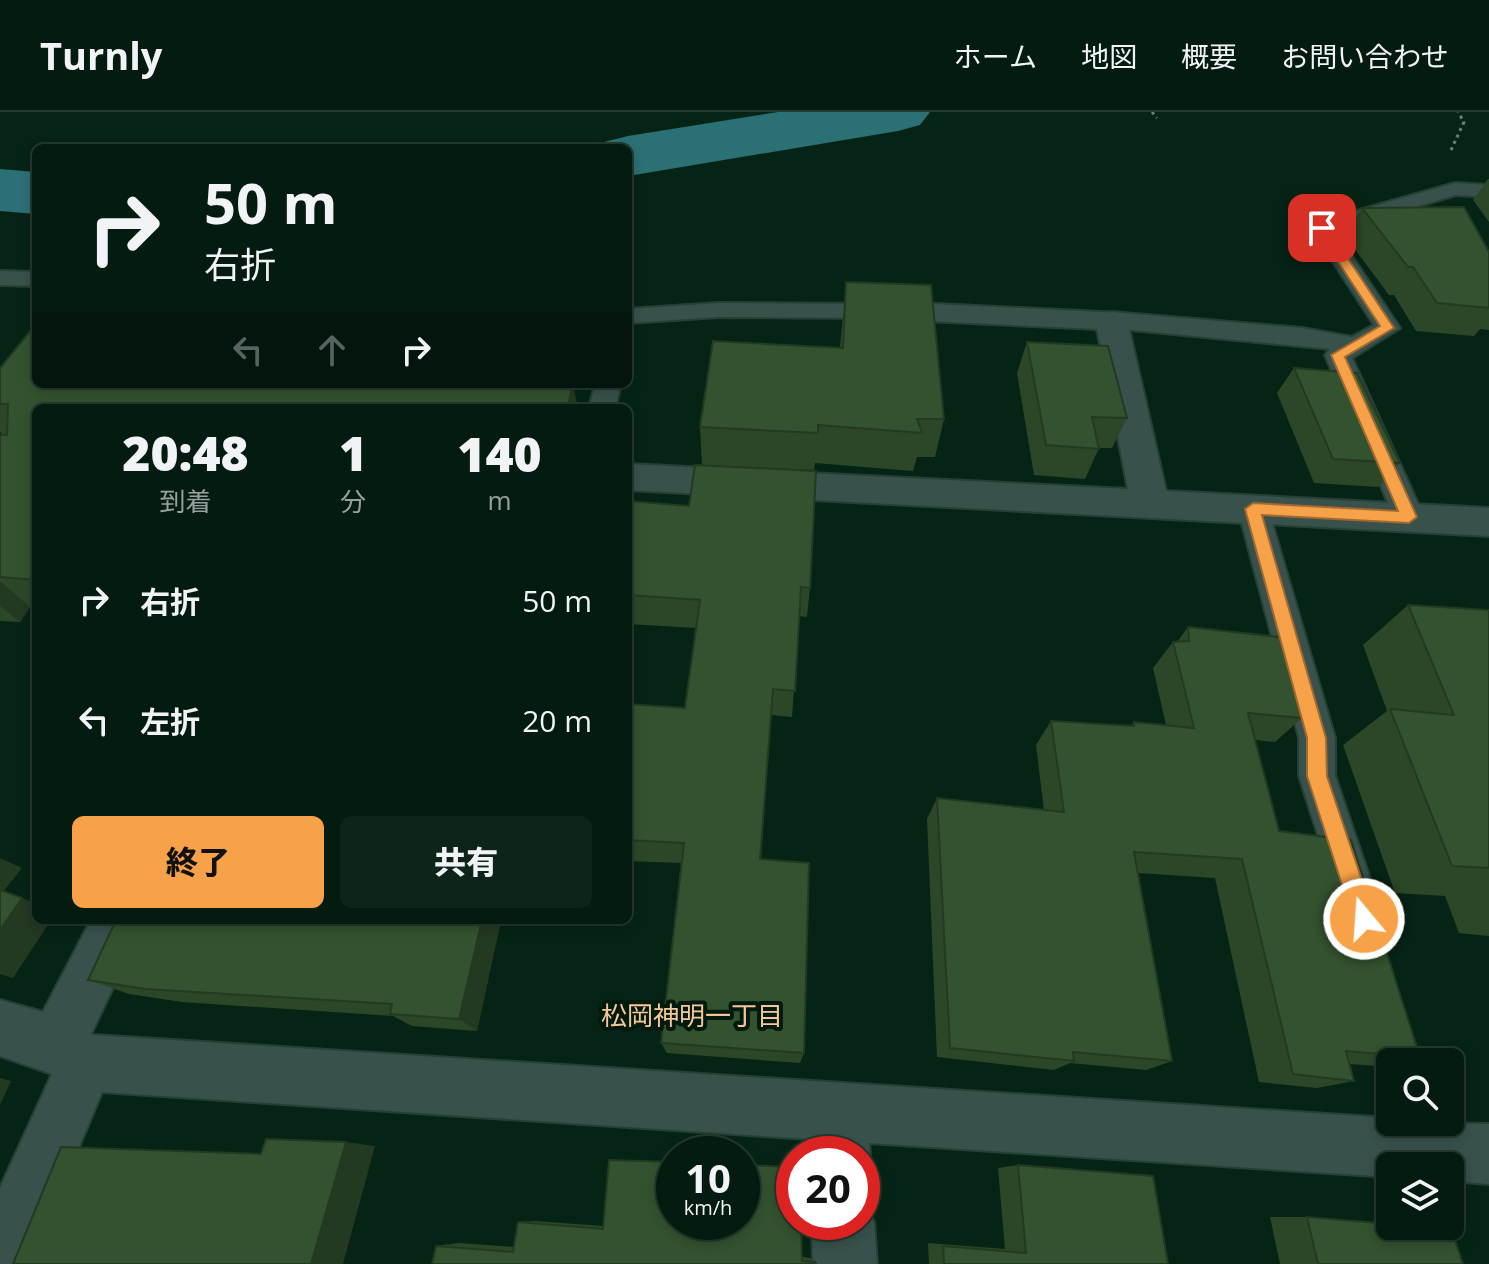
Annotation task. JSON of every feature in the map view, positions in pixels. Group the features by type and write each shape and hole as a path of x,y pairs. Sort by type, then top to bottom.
{"street":[{"path":"871,311 1111,320 1150,504"},
{"path":"632,477 1489,522"},
{"path":"0,1259 118,924"},
{"path":"0,1028 72,1053 838,1133 1453,1142"},
{"path":"844,1240 845,1264"}],"lane":[{"path":"1409,517 1338,355 1388,328 1322,228 1455,189 1489,191"},
{"path":"0,278 32,279"},
{"path":"632,316 719,310 871,311"},
{"path":"1111,320 1302,336 1358,346"},
{"path":"1253,509 1317,738 1317,776 1362,911"}],"path":[{"path":"1152,112 1157,118"}],"building":[{"path":"1464,207 1489,252 1489,308 1437,303 1413,267 1408,267 1362,208"},
{"path":"846,282 931,285 944,419 917,419 922,433 818,425 818,433 700,427 713,341 843,348"},
{"path":"32,329 32,388 572,388 568,404 32,404 32,580 0,577 0,435 7,435 8,404 0,404 0,368"},
{"path":"1027,342 1108,346 1127,418 1092,417 1099,449 1046,445"},
{"path":"1294,368 1357,373 1400,463 1333,459"},
{"path":"695,465 816,471 810,588 801,587 795,691 773,689 760,859 809,863 804,1053 661,1043 684,843 632,840 632,704 685,708 700,600 632,595 632,501 689,506"},
{"path":"1408,605 1489,610 1489,868 1452,866 1390,709 1454,715"},
{"path":"1188,627 1280,637 1302,718 1248,713 1279,831 1351,840 1417,1048 1376,1048 1376,1053 1346,1051 1354,1081 1293,1074 1242,859 1134,852 1172,1061 1073,1052 1074,1061 950,1048 937,798 1064,812 1051,721 1134,726 1134,722 1194,728 1173,642 1189,641"},
{"path":"0,890 22,898 0,930"},
{"path":"114,924 481,924 459,1019 390,1014 392,1004 145,989 88,980"},
{"path":"266,1139 346,1142 311,1264 13,1264 61,1147 261,1154"},
{"path":"609,1160 656,1161 656,1240 760,1240 760,1166 776,1166 776,1240 801,1240 802,1261 816,1264 432,1264 436,1246 513,1252 518,1222 603,1229"},
{"path":"1018,1165 1153,1176 1168,1264 944,1264 943,1246 1026,1253"},
{"path":"1307,1217 1376,1223 1376,1240 1455,1240 1463,1264 1318,1264"}],"waterway":[{"path":"632,155 898,112"},
{"path":"0,190 32,193"}],"district":[{"name":"松岡神明一丁目","path":"692,1016"}],"route":[{"path":"1322,228 1388,328 1338,355 1409,517 1253,509 1317,738 1317,776 1364,919"}]}
